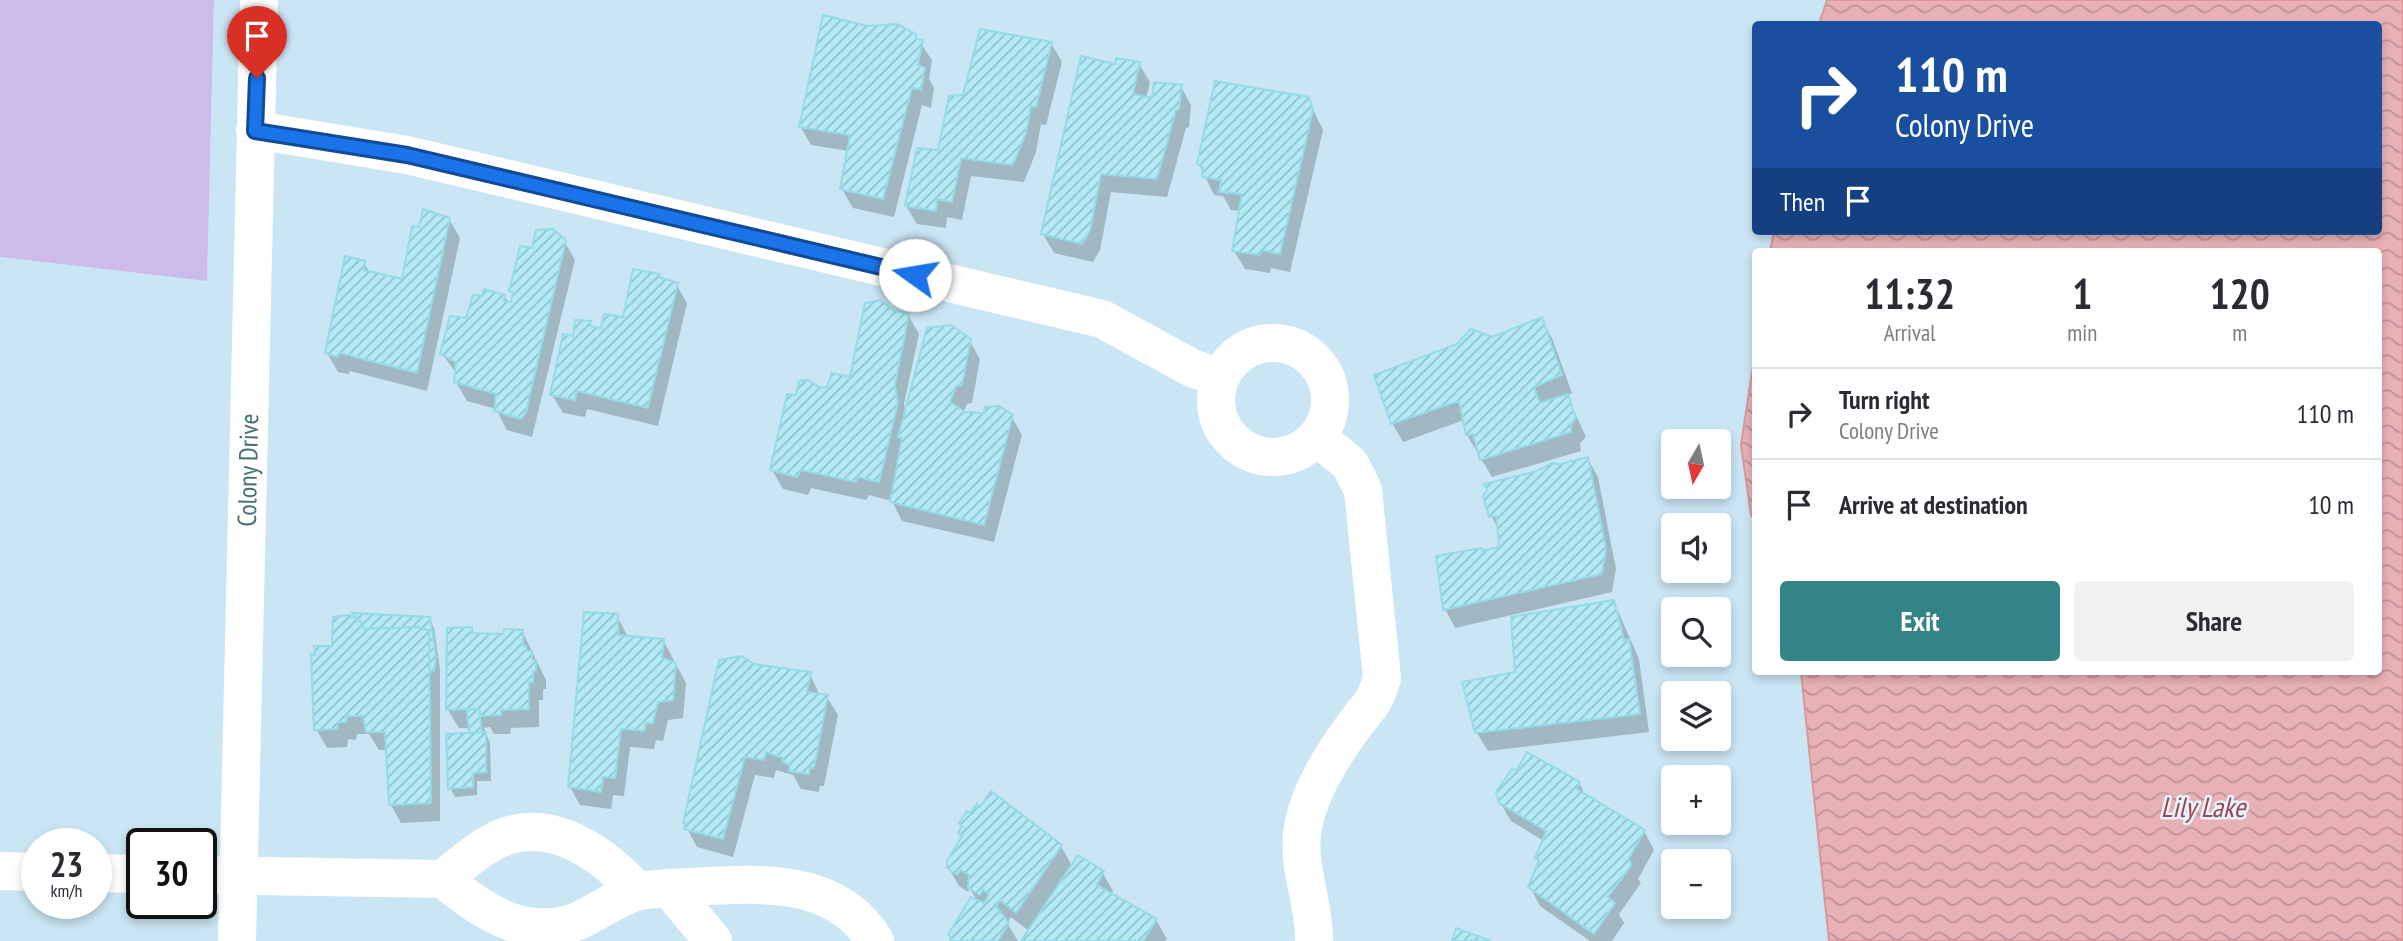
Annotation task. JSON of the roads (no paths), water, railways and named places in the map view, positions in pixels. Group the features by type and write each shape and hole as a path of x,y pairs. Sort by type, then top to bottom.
{"street":[{"name":"Colony Drive","path":"237,941 219,875 260,0"},
{"path":"255,131 407,155 1102,319 1192,368 1220,378"},
{"path":"1270,343 1289,345 1307,353 1325,375 1332,402 1328,421 1318,438 1303,450 1286,457 1248,453 1233,442 1222,427 1216,408 1220,378 1235,357 1252,346 1270,343"},
{"path":"1314,941 1302,834 1315,793 1332,758 1354,726 1374,705 1382,678 1363,490 1350,464 1318,438"},
{"path":"219,875 443,878 487,845 501,839 538,832 559,835 589,848 653,890 713,941"},
{"path":"0,871 21,872"},
{"path":"443,878 489,915 531,930 556,929 653,890 773,884 821,895 865,925 875,941"}],"water":[{"name":"Lily Lake","path":"1827,0 2403,0 2403,941 1829,941 1801,675 2382,675 2382,248 1771,248 1773,235 2382,235 2382,21 1820,21"},
{"path":"1752,373 1752,516 1741,445"}]}
